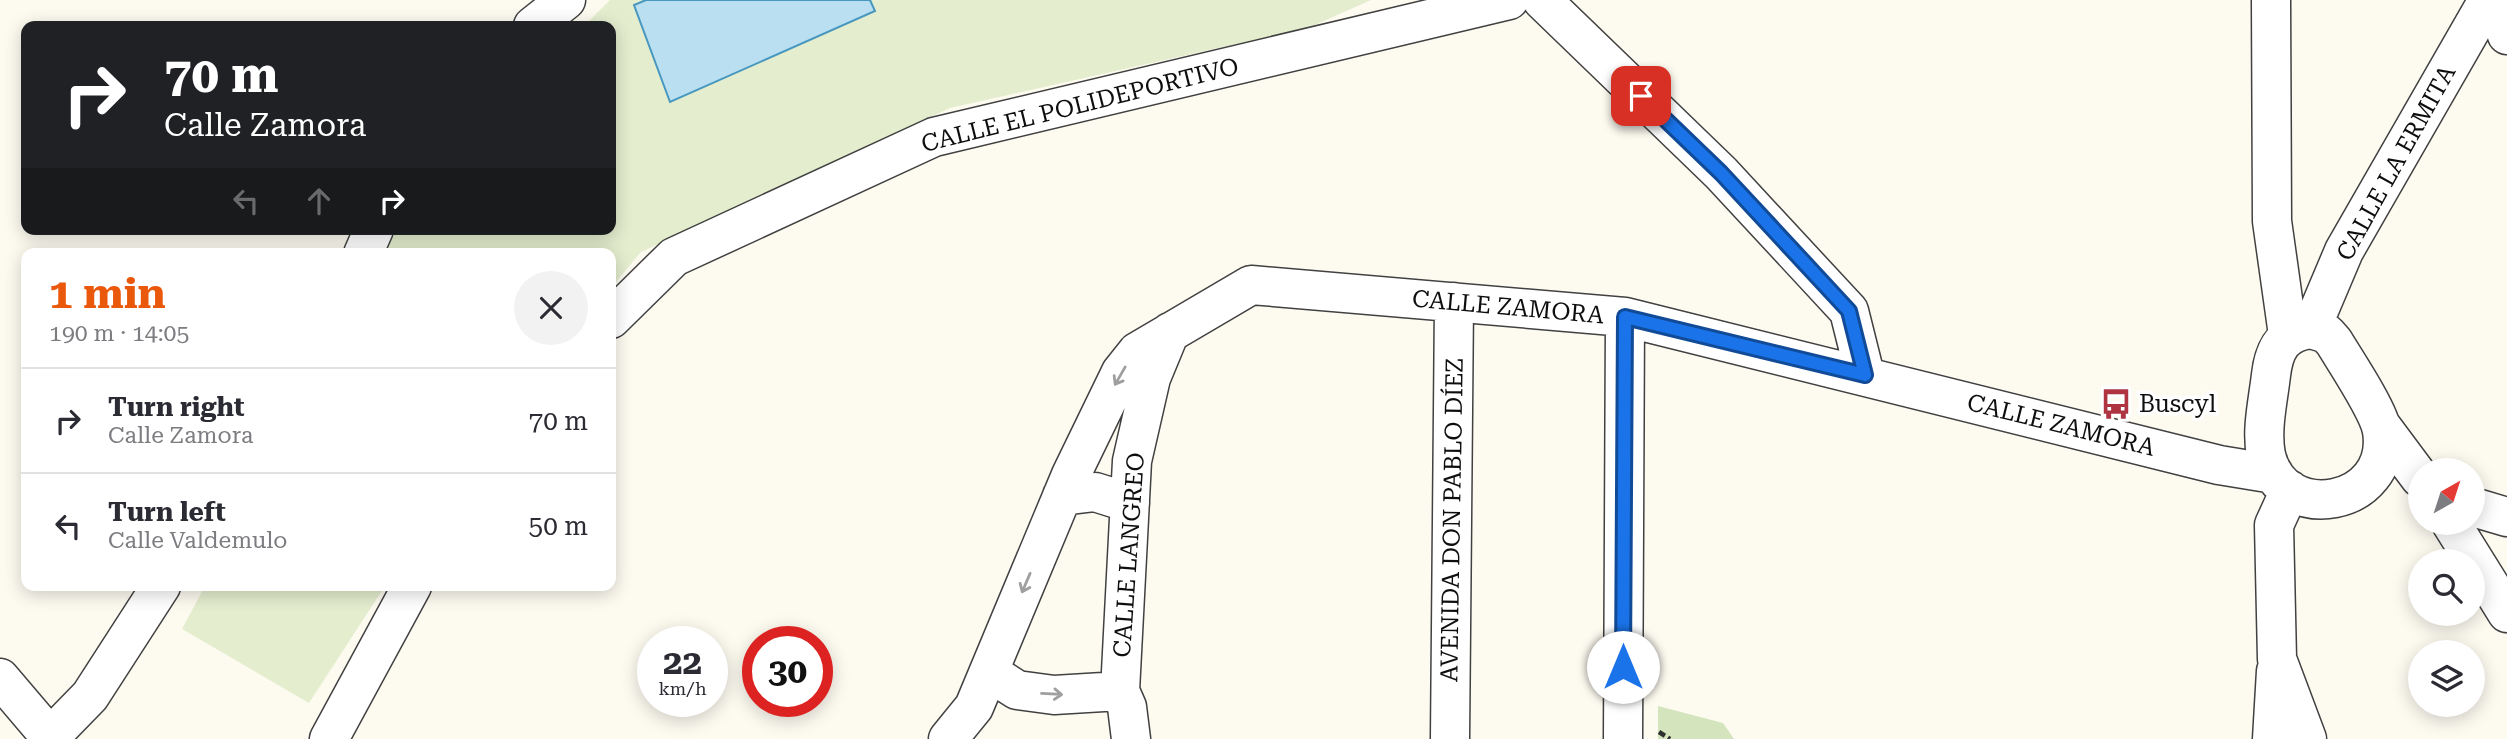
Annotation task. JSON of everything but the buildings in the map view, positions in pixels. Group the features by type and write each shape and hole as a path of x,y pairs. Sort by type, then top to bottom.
{"street":[{"path":"539,21 566,0"},
{"name":"CALLE EL POLIDEPORTIVO","path":"616,314 674,257 934,137 1509,0"},
{"path":"1542,0 1721,173 1849,311 1865,375"},
{"path":"2271,0 2272,221 2300,332"},
{"name":"CALLE LA ERMITA","path":"2300,332 2344,251 2500,17"},
{"name":"CALLE ZAMORA","path":"948,739 975,723 989,672 1062,496 1121,372 1137,352 1251,285 1625,317 1865,375 2282,482"},
{"name":"AVENIDA DON PABLO DÍEZ","path":"1450,739 1454,302"},
{"path":"1625,317 1640,735"},
{"name":"CALLE LANGREO","path":"1131,739 1127,707 1120,691 1132,461 1148,390 1170,332"},
{"path":"2382,427 2381,457 2374,473 2361,487 2331,500 2314,500 2282,482 2266,457 2264,438 2275,354 2300,332 2327,334 2382,427 2408,462"},
{"path":"2219,466 2264,438"},
{"path":"2272,739 2277,659 2274,525 2282,482"},
{"path":"2361,487 2408,493"},
{"path":"1062,496 1095,492 1130,503"},
{"path":"2485,511 2507,517"},
{"path":"2459,536 2507,613"},
{"path":"0,678 52,738 90,696 158,591"},
{"path":"329,739 409,591"},
{"path":"2277,659 2307,739"},
{"path":"989,672 1017,690 1054,695 1120,691"}],"path":[{"path":"1640,735 1670,739"}],"green space":[{"path":"610,0 1371,0 1308,28 950,108 641,252 616,282 616,248 384,248 391,235 616,235 616,21 589,21"},
{"path":"202,591 382,591 309,703 182,629"},
{"path":"1658,706 1723,723 1734,739 1658,739"}],"water":[{"path":"646,0 870,0 875,11 670,102 634,5"}],"place":[{"name":"Buscyl","path":"2116,404"}],"route":[{"path":"1623,667 1625,317 1865,375 1849,311 1721,173 1641,96"}]}
